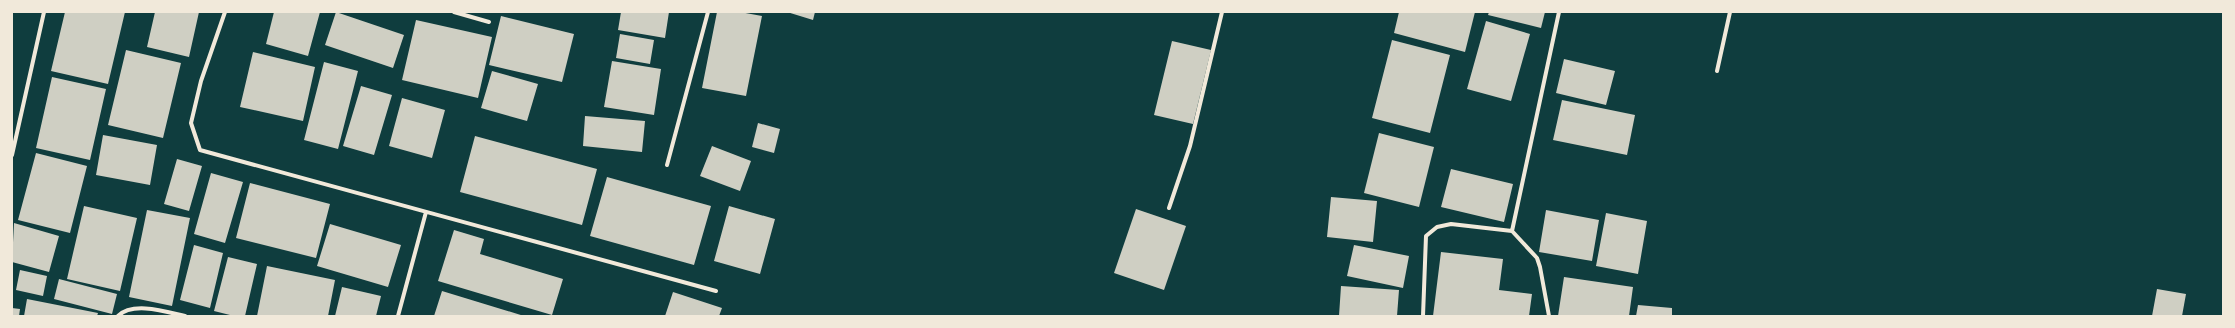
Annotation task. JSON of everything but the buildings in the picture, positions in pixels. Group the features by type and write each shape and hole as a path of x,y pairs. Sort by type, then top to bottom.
{"street":[{"path":"12,155 44,12"},
{"path":"225,12 201,81 191,123 200,150 716,291"},
{"path":"454,12 489,22"},
{"path":"667,165 708,12"},
{"path":"1169,208 1190,146 1222,12"},
{"path":"1512,231 1559,12"},
{"path":"1717,71 1730,12"},
{"path":"398,316 426,212"},
{"path":"1423,316 1426,236 1437,227 1451,224 1512,231 1537,258 1549,316"},
{"path":"118,316 123,311 150,308 185,316"}]}
